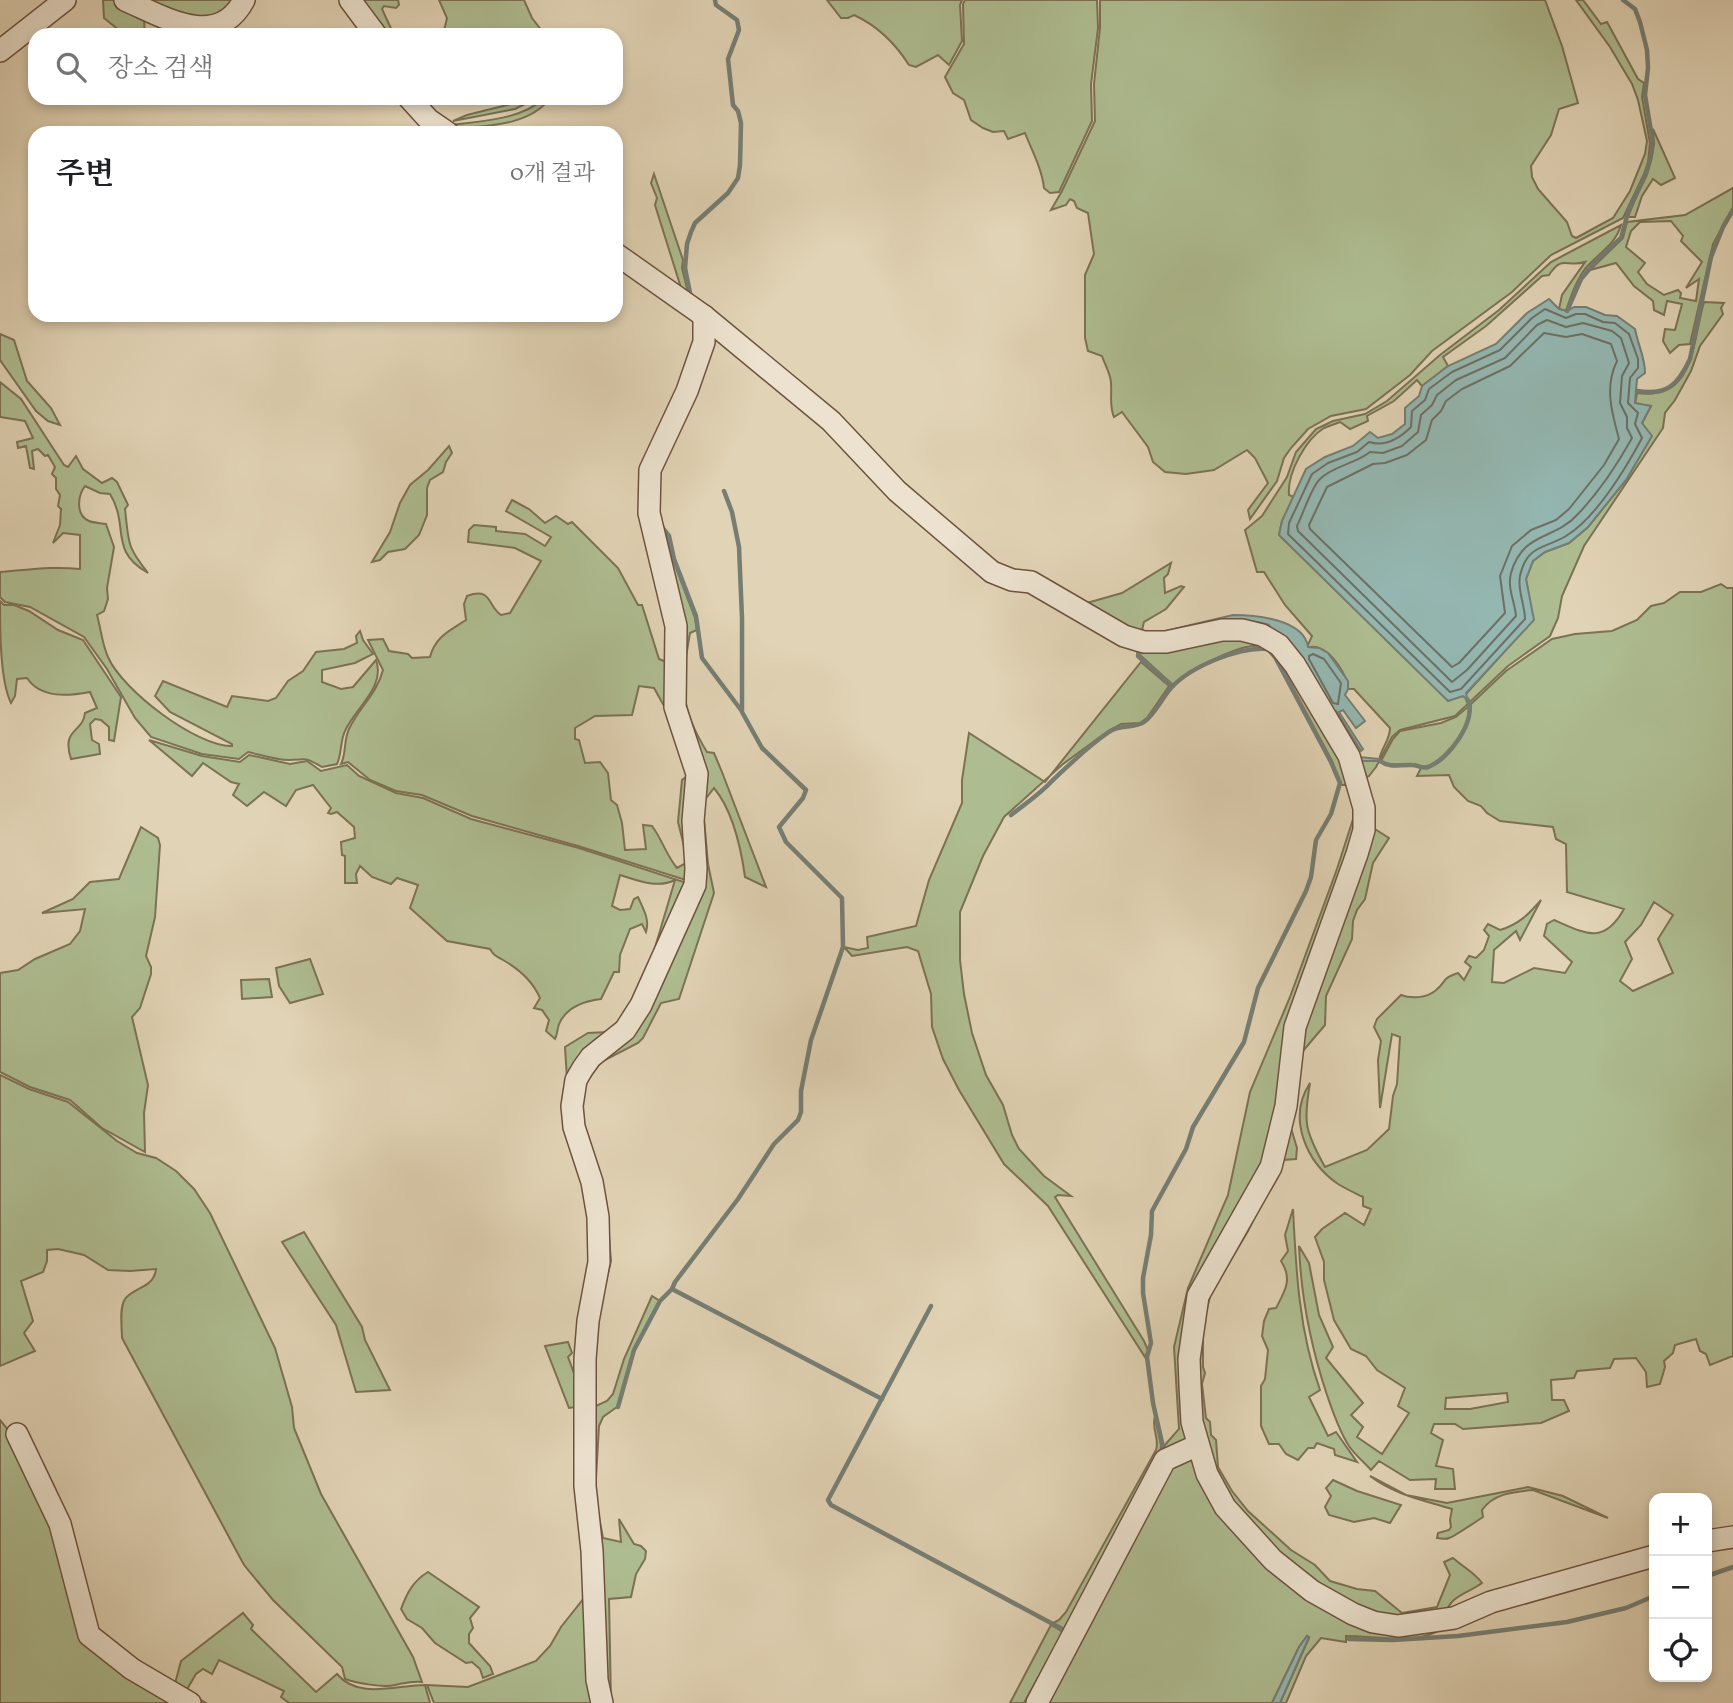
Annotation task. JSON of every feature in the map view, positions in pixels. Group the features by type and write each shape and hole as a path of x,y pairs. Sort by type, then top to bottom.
{"street":[{"path":"29,28 65,0"},
{"path":"125,0 188,26 203,27 229,19 244,0"},
{"path":"350,0 371,28"},
{"path":"0,51 28,29"},
{"path":"415,105 438,126"},
{"path":"623,259 704,316 831,421 897,491 992,572 1012,580 1031,582 1124,636 1144,642 1166,642 1222,630 1242,630 1262,635 1279,645 1295,665 1349,756 1364,808 1364,830 1295,1027 1286,1106 1279,1140 1271,1167 1198,1296 1189,1359 1192,1422 1207,1474 1225,1507 1273,1560 1312,1591 1353,1614 1373,1622 1398,1626 1454,1618 1491,1602 1649,1557"},
{"path":"602,1703 597,1680 592,1550 585,1486 585,1359 588,1321 599,1262 598,1217 592,1182 574,1127 572,1106 576,1080 583,1068 591,1057 625,1030 641,1005 695,885 693,821 697,774 674,707 676,626 651,523 649,483 650,470 687,390 704,342 704,316"},
{"path":"18,1434 60,1524 89,1635 132,1669 190,1703"},
{"path":"1037,1703 1165,1460 1198,1446"},
{"path":"1718,1539 1733,1528"}],"green space":[{"path":"103,0 120,0 161,18 242,15 144,19 145,28 116,28 104,18"},
{"path":"137,0 238,0 206,23"},
{"path":"354,0 398,0 399,5 396,8 384,6 382,9 391,28 374,28"},
{"path":"439,0 524,0 540,28 445,28 447,18"},
{"path":"827,0 962,0 962,41 949,65 938,55 916,67 909,65 892,42 878,30 854,15 841,18"},
{"path":"965,0 1097,0 1098,28 1091,84 1092,121 1059,192 1050,193 1044,188 1039,167 1025,133 1008,139 1004,131 993,132 971,120 964,100 953,93 945,77 964,44"},
{"path":"1100,0 1545,0 1562,46 1578,103 1559,109 1551,135 1531,166 1532,177 1538,189 1567,222 1572,236 1576,238 1613,218 1630,191 1645,154 1647,141 1632,84 1610,47 1576,0 1583,0 1601,24 1607,22 1638,79 1644,83 1642,97 1650,143 1648,162 1623,218 1551,255 1512,292 1432,351 1410,375 1366,409 1331,416 1308,429 1284,458 1277,481 1250,519 1248,510 1268,483 1255,458 1247,450 1214,470 1186,474 1165,472 1153,462 1148,447 1122,412 1114,417 1108,370 1102,356 1088,351 1085,338 1085,275 1094,254 1088,213 1077,208 1070,199 1066,205 1051,210 1095,121 1094,84"},
{"path":"507,105 523,105 515,109 453,121"},
{"path":"535,105 544,105 534,113 502,124 451,125 487,120 524,111"},
{"path":"1653,129 1675,178 1661,185 1653,179 1642,196 1635,217 1628,217 1650,164"},
{"path":"654,174 683,260 682,268 691,305 623,255 623,248 682,291 655,205 657,198 651,183"},
{"path":"1733,188 1733,207 1713,244 1690,344 1679,345 1670,353 1663,341 1665,329 1675,330 1682,304 1667,301 1664,315 1654,310 1653,301 1634,286 1616,263 1590,270 1623,238 1627,222 1685,215","holes":["1671,221 1683,236 1681,241 1702,262 1686,288 1699,279 1696,301 1680,298 1681,293 1678,290 1664,295 1647,284 1638,272 1645,263 1626,247 1631,231 1640,222"]},
{"path":"1621,225 1610,244 1582,274 1566,311 1559,309 1562,295 1585,262 1562,263 1549,275 1542,276 1486,326 1443,357 1448,366 1422,386 1417,380 1394,401 1367,416 1368,421 1350,429 1340,422 1317,433 1304,448 1294,467 1289,495 1294,497 1282,521 1279,535 1448,700 1463,696 1466,698 1466,694 1533,620 1526,579 1533,561 1545,552 1569,543 1588,527 1626,480 1651,437 1642,423 1651,406 1635,404 1637,393 1656,393 1670,388 1681,379 1693,351 1704,302 1724,303 1721,308 1723,314 1700,346 1691,371 1665,413 1663,428 1584,546 1562,596 1558,618 1550,636 1508,666 1455,716 1400,730 1392,737 1376,767 1369,776 1360,780 1312,682 1300,662 1278,636 1262,628 1238,625 1221,626 1168,638 1147,639 1223,621 1254,621 1269,625 1287,641 1305,665 1355,761 1379,761 1390,728 1354,689 1348,689 1342,671 1329,654 1318,647 1307,647 1312,636 1285,605 1264,572 1257,572 1245,530 1262,516 1287,477 1296,452 1316,429 1333,421 1365,414 1387,401 1440,355 1499,310 1551,262"},
{"path":"0,334 14,340 27,381 51,408 60,425 48,421 36,411 0,360"},
{"path":"0,382 21,399 64,465 68,467 76,456 83,469 102,483 112,478 117,482 128,505 125,509 130,543 148,573 128,556 116,506 110,494 85,486 79,499 81,514 89,521 106,524 114,547 107,588 108,599 104,611 97,615 106,652 116,670 128,685 162,714 200,737 217,744 232,746 170,712 155,696 163,681 227,707 232,696 268,701 276,698 288,681 303,671 316,652 344,649 357,643 356,636 360,631 373,654 355,663 322,670 322,682 341,689 353,687 376,660 378,670 373,688 345,731 337,764 322,767 306,759 279,759 248,752 239,759 202,754 151,737 135,718 107,669 84,637 30,607 5,602 0,597 0,572 50,568 80,569 80,535 63,533 53,543 60,525 61,509 58,506 60,495 56,489 56,478 52,474 55,467 48,455 45,456 38,449 32,451 34,469 30,468 26,446 18,448 17,442 33,438 25,421 0,417"},
{"path":"449,446 452,453 443,472 430,480 427,488 427,515 419,535 405,549 388,552 380,560 372,562 390,532 400,503 410,485 428,470"},
{"path":"512,500 529,509 545,523 556,516 568,524 572,522 618,568 638,605 642,605 659,659 673,665 668,713 654,688 639,686 632,715 595,716 575,728 575,739 579,740 585,763 600,762 608,773 611,800 617,805 622,823 625,850 646,849 643,825 652,826 677,868 688,862 678,822 682,780 691,773 692,882 472,816 422,795 396,791 370,780 348,762 341,764 348,732 377,686 383,670 368,640 383,639 389,651 408,654 412,658 430,657 439,639 466,620 464,604 467,596 485,595 501,615 510,613 541,561 515,548 468,542 469,530 474,525 525,534 545,546 551,537 506,511"},
{"path":"652,519 668,538 673,560 695,618 697,630 690,633 684,681 691,722 707,752 714,753 766,887 745,877 731,819 714,788 704,801 703,808 708,864 714,893 679,999 661,1003 638,1043 601,1062 586,1083 582,1096 581,1117 606,1200 611,1261 600,1307 594,1371 596,1406 607,1401 613,1394 624,1359 652,1296 660,1301 634,1350 617,1407 603,1417 599,1426 595,1496 603,1538 621,1542 619,1519 634,1544 646,1551 645,1559 636,1574 631,1597 609,1599 611,1703 607,1703 601,1679 596,1561 589,1483 591,1327 602,1269 603,1241 601,1208 576,1119 575,1106 580,1083 600,1056 639,1021 654,981 702,876 696,823 701,772 684,727 678,700 680,620"},
{"path":"1171,563 1164,578 1165,593 1184,587 1166,609 1144,622 1141,634 1083,604 1122,593"},
{"path":"1721,584 1733,588 1733,1356 1710,1365 1706,1354 1700,1351 1696,1339 1675,1345 1673,1353 1664,1361 1660,1384 1647,1387 1646,1372 1636,1358 1614,1359 1610,1368 1577,1371 1574,1378 1551,1380 1552,1400 1564,1400 1569,1411 1541,1423 1463,1429 1455,1424 1434,1424 1431,1433 1443,1440 1436,1466 1453,1469 1455,1489 1435,1489 1436,1479 1410,1480 1379,1461 1371,1470 1345,1440 1327,1395 1308,1322 1299,1246 1309,1263 1319,1315 1333,1347 1326,1358 1363,1403 1351,1415 1363,1427 1357,1437 1382,1454 1409,1413 1398,1406 1405,1388 1377,1370 1366,1356 1351,1349 1334,1320 1324,1280 1324,1262 1315,1237 1345,1213 1364,1225 1371,1209 1363,1206 1363,1197 1327,1175 1309,1152 1300,1125 1303,1096 1310,1083 1307,1126 1325,1167 1367,1150 1389,1129 1397,1084 1400,1037 1392,1034 1380,1108 1378,1060 1381,1041 1374,1027 1377,1019 1401,995 1427,995 1439,988 1448,977 1458,973 1464,980 1471,967 1465,962 1469,956 1476,958 1484,950 1489,936 1484,930 1488,924 1500,930 1506,928 1523,918 1541,900 1520,940 1516,931 1494,950 1492,982 1504,983 1534,968 1565,973 1572,962 1544,936 1547,924 1554,920 1585,932 1602,932 1617,920 1624,909 1567,892 1566,844 1556,839 1553,827 1500,821 1481,806 1468,801 1454,787 1449,775 1417,776 1421,768 1381,761 1400,731 1441,723 1456,717 1469,706 1465,725 1455,743 1440,758 1424,768 1441,760 1456,744 1462,734 1470,713 1471,704 1506,671 1552,639 1612,631 1637,620 1651,606 1664,603 1680,592 1701,592","holes":["1654,902 1673,915 1658,939 1673,973 1633,991 1620,981 1632,959 1625,942 1641,925","1507,1393 1508,1402 1470,1409 1445,1409 1446,1398"]},
{"path":"0,601 4,605 14,605 29,611 58,630 83,640 121,697 114,741 109,740 109,727 101,720 95,719 90,724 92,740 99,744 100,754 71,759 69,749 71,736 81,724 85,713 97,708 90,692 48,693 33,685 27,678 17,679 15,696 11,703 3,668"},
{"path":"1216,633 1269,643 1344,756 1347,785 1341,785 1332,761 1276,656 1269,649 1259,646 1233,651 1205,664 1173,685 1139,654 1140,644"},
{"path":"1141,662 1169,686 1147,718 1140,723 1121,724 1108,731 1050,775"},
{"path":"969,733 1044,781 1004,817 983,856 960,912 960,960 964,994 972,1033 986,1075 1003,1105 1012,1135 1019,1149 1044,1176 1071,1196 1055,1197 1144,1341 1148,1350 1145,1357 1048,1206 1004,1164 959,1090 943,1059 932,1027 931,994 918,951 907,947 852,956 844,947 858,950 868,948 867,937 916,926 929,880 962,803 962,780"},
{"path":"149,740 202,756 240,762 249,755 290,764 307,761 321,771 347,765 359,776 396,793 423,798 471,819 579,848 693,885 643,990 568,1095 565,1047 588,1033 608,1032 633,1003 654,951 675,880 654,884 620,875 612,906 620,910 630,909 634,899 638,897 647,918 646,932 642,924 630,929 620,955 619,972 614,972 601,999 572,1008 563,1016 555,1039 546,1031 549,1020 542,1010 534,1008 540,998 537,992 520,972 495,956 490,949 447,941 410,908 418,885 397,878 391,884 372,877 360,866 356,874 357,883 345,883 345,856 342,855 341,842 355,838 354,827 337,812 328,813 331,808 313,785 296,790 286,806 264,792 247,806 233,795 239,784 231,782 203,763 192,776"},
{"path":"1354,816 1359,821 1272,1142 1209,1262 1189,1437 1069,1633 1164,1452 1164,1446 1179,1429 1174,1347 1188,1288 1228,1195 1250,1092 1290,997"},
{"path":"1367,824 1389,838 1373,863 1365,899 1353,921 1352,939 1326,996 1325,1025 1291,1065"},
{"path":"141,827 158,838 160,845 155,917 146,956 151,974 140,1008 132,1017 148,1085 144,1113 145,1152 102,1128 70,1100 30,1087 0,1072 0,973 18,970 35,959 70,944 80,931 85,909 42,913 73,899 90,882 119,879"},
{"path":"310,959 323,994 290,1003 279,986 276,968"},
{"path":"269,979 272,997 242,999 241,980"},
{"path":"0,1075 29,1089 68,1102 117,1141 137,1153 156,1158 176,1171 194,1189 210,1213 275,1348 292,1407 294,1428 321,1494 413,1657 422,1682 384,1686 345,1679 342,1667 273,1600 244,1565 122,1338 123,1303 129,1295 152,1280 156,1269 108,1270 84,1255 58,1249 47,1250 43,1272 21,1281 33,1321 24,1333 35,1351 0,1366"},
{"path":"1287,1115 1297,1148 1296,1159 1283,1160 1248,1231 1211,1293 1203,1324 1205,1373 1202,1384 1206,1418 1210,1422 1211,1435 1216,1440 1218,1467 1248,1511 1291,1550 1315,1565 1330,1581 1375,1591 1402,1613 1437,1607 1450,1575 1444,1562 1453,1558 1482,1583 1455,1599 1446,1614 1376,1617 1299,1573 1218,1485 1195,1417 1199,1307"},
{"path":"1293,1209 1303,1323 1320,1390 1309,1397 1328,1436 1336,1432 1357,1462 1335,1455 1334,1449 1317,1443 1314,1448 1308,1448 1298,1460 1286,1454 1279,1444 1269,1444 1261,1426 1261,1386 1265,1379 1268,1350 1262,1336 1264,1321 1269,1309 1276,1308 1286,1285 1287,1274 1281,1261 1288,1251 1285,1235"},
{"path":"304,1232 362,1327 365,1340 390,1390 356,1392 336,1325 282,1242"},
{"path":"568,1342 572,1353 568,1357 582,1406 569,1408 545,1346"},
{"path":"1155,1416 1161,1445 1160,1455 1064,1629 1053,1623 1066,1612 1156,1450"},
{"path":"0,1420 13,1436 57,1528 81,1634 177,1703 0,1703"},
{"path":"1190,1453 1205,1479 1333,1609 1443,1628 1422,1637 1396,1639 1346,1636 1346,1642 1321,1638 1306,1656 1286,1703 1280,1703 1309,1638 1307,1636 1272,1703 1040,1703 1165,1467"},
{"path":"1370,1476 1406,1495 1389,1488"},
{"path":"1333,1480 1401,1505 1390,1523 1374,1518 1354,1522 1329,1515 1325,1507 1331,1496 1326,1488"},
{"path":"1528,1487 1563,1496 1608,1518 1533,1490 1505,1494 1492,1500 1482,1510 1483,1517 1448,1539 1443,1539 1437,1538 1438,1533 1451,1527 1452,1509 1406,1495 1447,1503"},
{"path":"428,1572 479,1607 470,1618 473,1628 469,1634 469,1643 490,1666 493,1674 483,1678 480,1669 472,1662 466,1663 435,1643 422,1628 407,1619 401,1609 414,1583"},
{"path":"592,1588 599,1703 434,1703 427,1685 468,1687 536,1661"},
{"path":"243,1613 253,1625 251,1629 316,1692 337,1674 356,1687 367,1689 425,1685 430,1703 289,1703 281,1697 284,1691 219,1660 212,1674 203,1669 196,1674 186,1691 206,1703 193,1703 173,1691 181,1661"},
{"path":"1051,1625 1063,1632 1024,1703 1010,1703"}],"water":[{"path":"1549,299 1559,309 1567,311 1574,307 1586,307 1605,315 1617,316 1635,329 1645,373 1637,379 1635,403 1651,406 1642,423 1652,436 1626,480 1588,527 1569,543 1545,552 1533,561 1526,579 1534,620 1466,693 1467,699 1463,696 1448,701 1279,535 1282,521 1306,469 1325,457 1353,446 1370,432 1378,438 1392,434 1405,424 1405,408 1419,396 1422,386 1448,366 1496,344 1527,313"},
{"path":"1233,615 1265,618 1288,625 1298,630 1308,647 1319,648 1328,653 1348,681 1345,695 1365,721 1356,728 1343,710 1339,712 1363,749 1361,751 1336,711 1333,712 1359,757 1380,761 1355,761 1269,625 1254,621 1222,621 1140,637"},
{"path":"1307,1636 1309,1637 1280,1703 1272,1703 1299,1647"}],"waterway":[{"path":"691,298 685,268 691,232 695,223 728,193 738,178 740,165 741,123 738,111 733,105 728,59 739,30 737,20 716,5 715,0"},
{"path":"1567,311 1581,279 1621,238 1629,209 1650,160 1653,143 1645,95 1647,50 1635,9 1623,0"},
{"path":"1637,391 1664,390 1676,382 1686,368 1711,257 1733,210"},
{"path":"724,491 732,512 739,547 742,712 762,748 806,790 803,798 779,827 786,842 842,898 843,947 811,1040 798,1120 774,1144 738,1199 672,1289 882,1399"},
{"path":"661,526 669,536 674,559 696,616 702,658 741,710"},
{"path":"1139,647 1138,656 1172,686"},
{"path":"1011,815 1109,732 1144,722 1179,680 1230,654 1256,649 1268,649 1275,657 1340,783 1331,814 1316,840 1311,877 1306,891 1258,988 1244,1042 1193,1127 1186,1149 1152,1211 1143,1293 1151,1343 1147,1357 1153,1403 1163,1447"},
{"path":"1380,761 1392,766 1412,765 1424,768 1436,763 1460,738 1469,717 1467,699"},
{"path":"618,1407 634,1350 660,1301 672,1289"},
{"path":"931,1306 828,1500 831,1505 1064,1630"},
{"path":"1712,1574 1733,1567"},
{"path":"1349,1639 1393,1640 1458,1636 1567,1622 1626,1608 1649,1598"}]}
